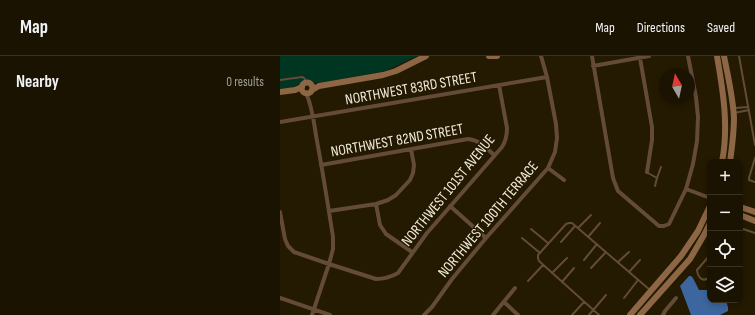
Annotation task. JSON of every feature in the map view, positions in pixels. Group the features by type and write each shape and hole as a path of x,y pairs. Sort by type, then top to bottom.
{"main road":[{"path":"280,92 382,75 396,71 426,56"},
{"path":"489,56 497,56"},
{"path":"717,56 726,120 726,141 723,159"},
{"path":"724,56 733,111 733,134 730,159"},
{"path":"743,208 755,212"},
{"path":"630,315 681,256 698,231 707,212"},
{"path":"743,217 755,221"},
{"path":"640,315 690,259 707,229"}],"street":[{"path":"592,56 615,185 618,191 659,226 669,224 686,189 693,164 697,141 698,117 696,97 688,56"},
{"path":"594,66 649,56"},
{"name":"NORTHWEST 100TH TERRACE","path":"424,315 432,307 452,279 486,238 548,168 555,152 557,138 556,124 542,58"},
{"path":"640,58 652,127 652,140 647,172"},
{"name":"NORTHWEST 83RD STREET","path":"280,122 547,77"},
{"name":"NORTHWEST 101ST AVENUE","path":"329,264 376,279 388,278 398,273 427,233 505,142 508,128 499,85"},
{"path":"307,88 333,237 333,249 329,264 312,315"},
{"name":"NORTHWEST 82ND STREET","path":"321,165 468,139 481,143 494,155"},
{"path":"329,211 376,204 388,200 396,195 410,180 413,173 414,165 411,149"},
{"path":"548,168 564,180"},
{"path":"686,189 707,197"},
{"path":"376,204 380,226 386,234 412,252"},
{"path":"450,206 486,238"},
{"path":"280,212 285,239 288,246 294,252 329,264"},
{"path":"493,315 515,288"},
{"path":"280,298 330,315"},
{"path":"663,315 676,298"},
{"path":"504,302 518,315"}],"lane":[{"path":"739,56 755,145"},
{"path":"280,80 302,77 304,78 307,88"},
{"path":"733,111 748,107"},
{"path":"733,111 749,110"},
{"path":"755,158 749,178 749,180 755,182"},
{"path":"655,186 661,166"},
{"path":"647,172 657,178"},
{"path":"578,228 591,215"},
{"path":"599,315 539,261 538,255 566,224 572,223 651,291"},
{"path":"588,236 600,223"},
{"path":"561,242 575,226"},
{"path":"531,229 548,243"},
{"path":"743,229 755,233"},
{"path":"522,238 540,253"},
{"path":"584,260 597,244"},
{"path":"591,268 606,252"},
{"path":"618,262 629,252"},
{"path":"552,273 567,258"},
{"path":"707,258 697,270 700,279 707,279"},
{"path":"629,272 640,260"},
{"path":"528,281 543,265"},
{"path":"562,282 574,268"},
{"path":"624,298 638,280"},
{"path":"589,315 606,295"},
{"path":"572,315 584,302"}],"green space":[{"path":"280,56 417,56 385,71 316,83 308,80 290,88 280,89"}],"water":[{"path":"689,276 691,276 699,290 707,290 707,303 727,303 728,311 720,315 691,315 680,286"}]}
